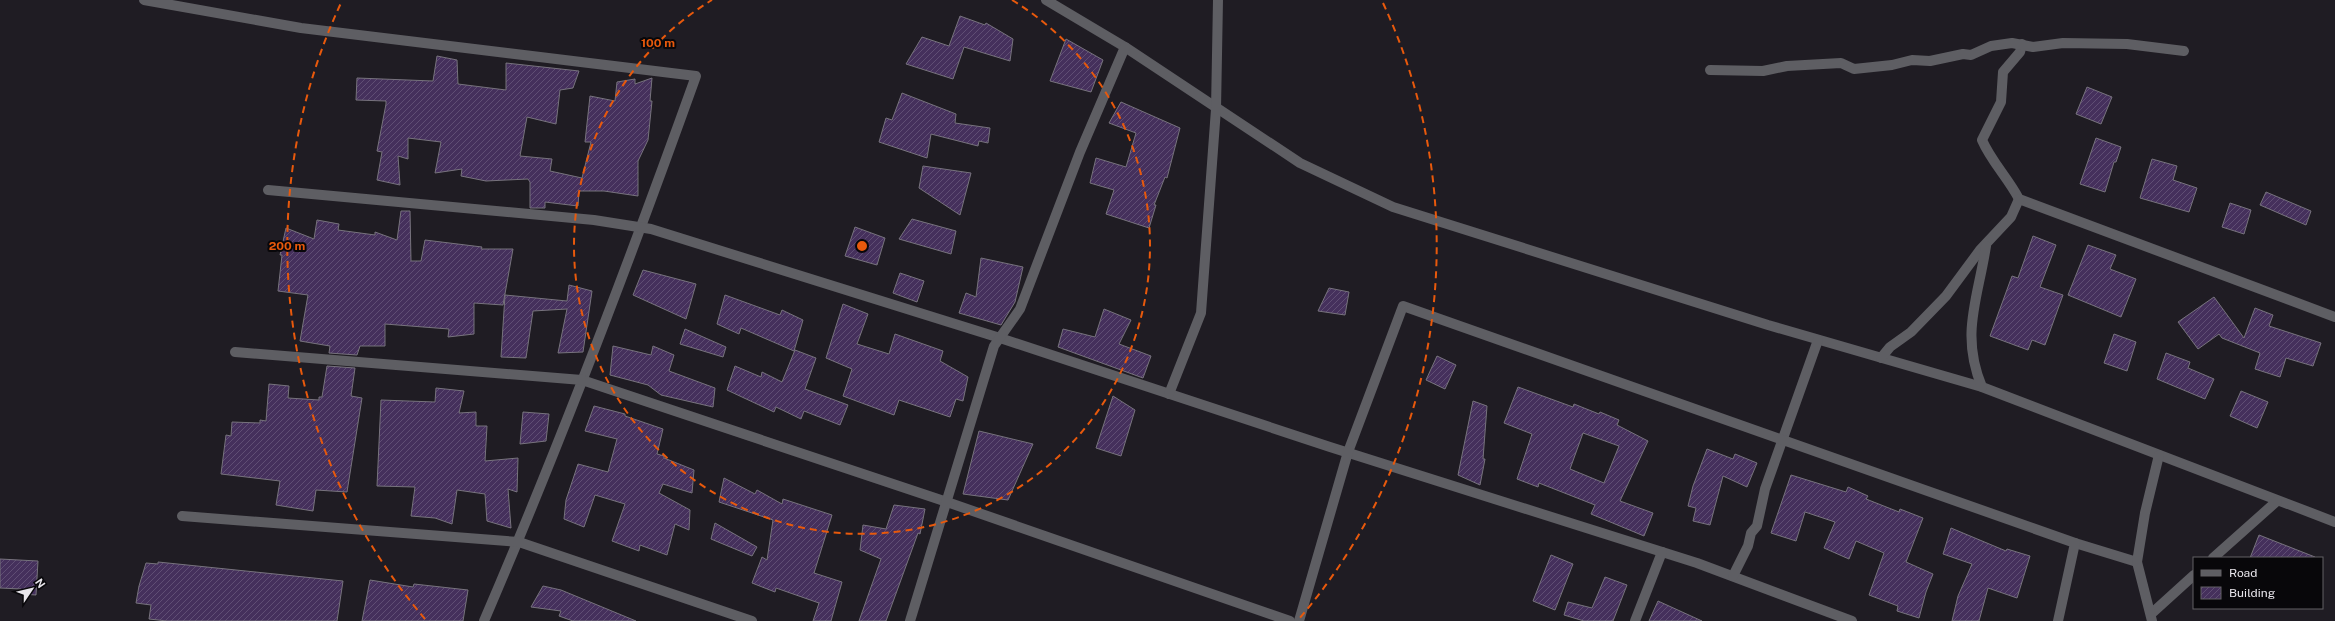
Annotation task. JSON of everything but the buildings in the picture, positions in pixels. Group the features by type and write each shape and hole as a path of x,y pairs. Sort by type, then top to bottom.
{"street":[{"path":"144,0 301,28 696,76 641,227 582,380 518,542 484,621"},
{"path":"1046,0 1125,48 1300,163 1393,207 1818,340 1982,387 2335,522"},
{"path":"1169,394 1201,313 1216,108 1218,0"},
{"path":"1710,70 1763,70 1787,66 1841,63 1854,69 1892,65 1912,60 1930,61 1963,54 1971,55 1991,46 2022,44 2033,47 2064,43 2127,44 2184,51"},
{"path":"2022,44 2020,52 2003,72 2001,102 1982,140 1988,153 2008,180 2019,199 2335,317"},
{"path":"910,621 994,346 1020,309 1080,152 1125,48"},
{"path":"268,190 594,220 641,227 1000,338 1348,452 1662,552 1733,576 1852,621"},
{"path":"1881,358 1890,346 1911,332 1946,296 1986,244 2011,217 2019,199"},
{"path":"1982,387 1972,360 1970,327 1986,244"},
{"path":"1299,621 1348,452 1403,306 2075,543 2138,562"},
{"path":"1733,576 1748,546 1751,533 1757,526 1765,489 1818,340"},
{"path":"235,352 582,380 947,502 1290,621"},
{"path":"2152,618 2138,562 2145,513 2159,455"},
{"path":"2214,557 2277,500"},
{"path":"182,516 518,542 752,621"},
{"path":"2058,621 2075,543"},
{"path":"1635,621 1662,552"},
{"path":"2152,618 2193,576"}]}
